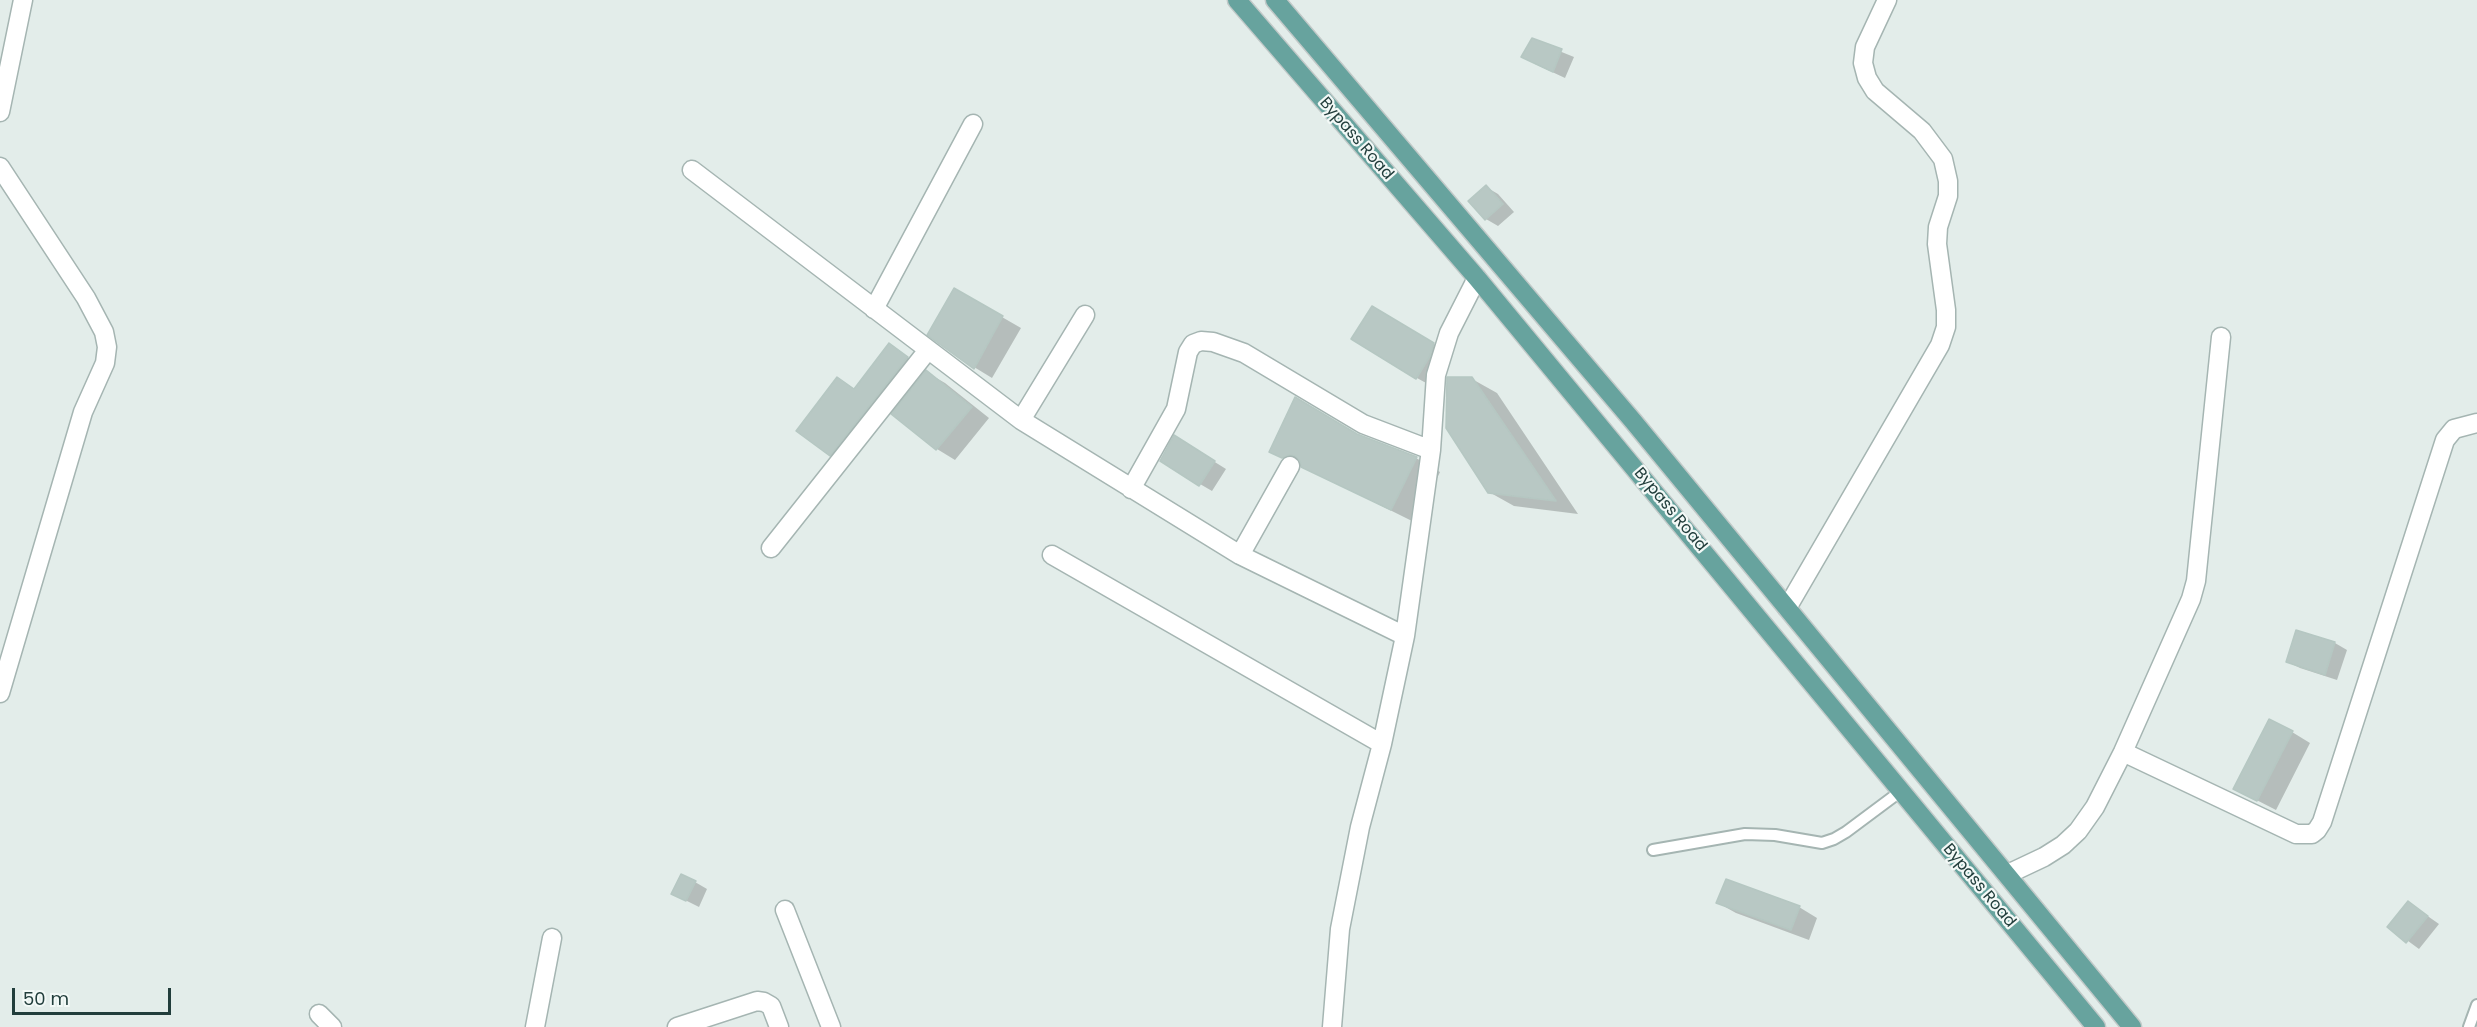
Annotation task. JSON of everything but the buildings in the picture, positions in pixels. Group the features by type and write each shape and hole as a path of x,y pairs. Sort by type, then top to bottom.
{"main road":[{"name":"Bypass Road","path":"1237,0 1477,278 2096,1027"},
{"name":"Bypass Road","path":"1275,0 1625,412 2132,1027"}],"street":[{"path":"0,112 23,0"},
{"path":"1787,608 1940,345 1946,327 1946,310 1937,244 1938,227 1948,196 1948,181 1942,159 1922,131 1875,90 1867,78 1863,63 1865,47 1887,0"},
{"path":"874,309 973,124"},
{"path":"0,167 86,298 104,332 107,347 105,363 83,412 0,693"},
{"path":"692,170 1021,420 1240,555 1405,636"},
{"path":"1332,1027 1340,929 1360,827 1382,744 1405,636 1431,450 1436,375 1449,333 1477,278"},
{"path":"1021,420 1085,315"},
{"path":"2008,874 2063,845 2078,831 2095,807 2122,752 2193,590 2222,337"},
{"path":"1131,489 1176,409 1188,352 1193,344 1201,341 1213,342 1244,353 1363,424 1431,450"},
{"path":"771,548 928,350"},
{"path":"2122,752 2296,834 2304,836 2317,830 2322,822 2445,440 2454,429 2477,423"},
{"path":"1240,555 1290,466"},
{"path":"1052,555 1382,744"},
{"path":"785,910 831,1027"},
{"path":"535,1027 552,938"},
{"path":"677,1027 757,1001 771,1006 779,1027"},
{"path":"319,1014 332,1027"}],"lane":[{"path":"1653,850 1745,834 1775,835 1822,843 1846,832 1901,791"},
{"path":"2469,1027 2477,1005"}]}
